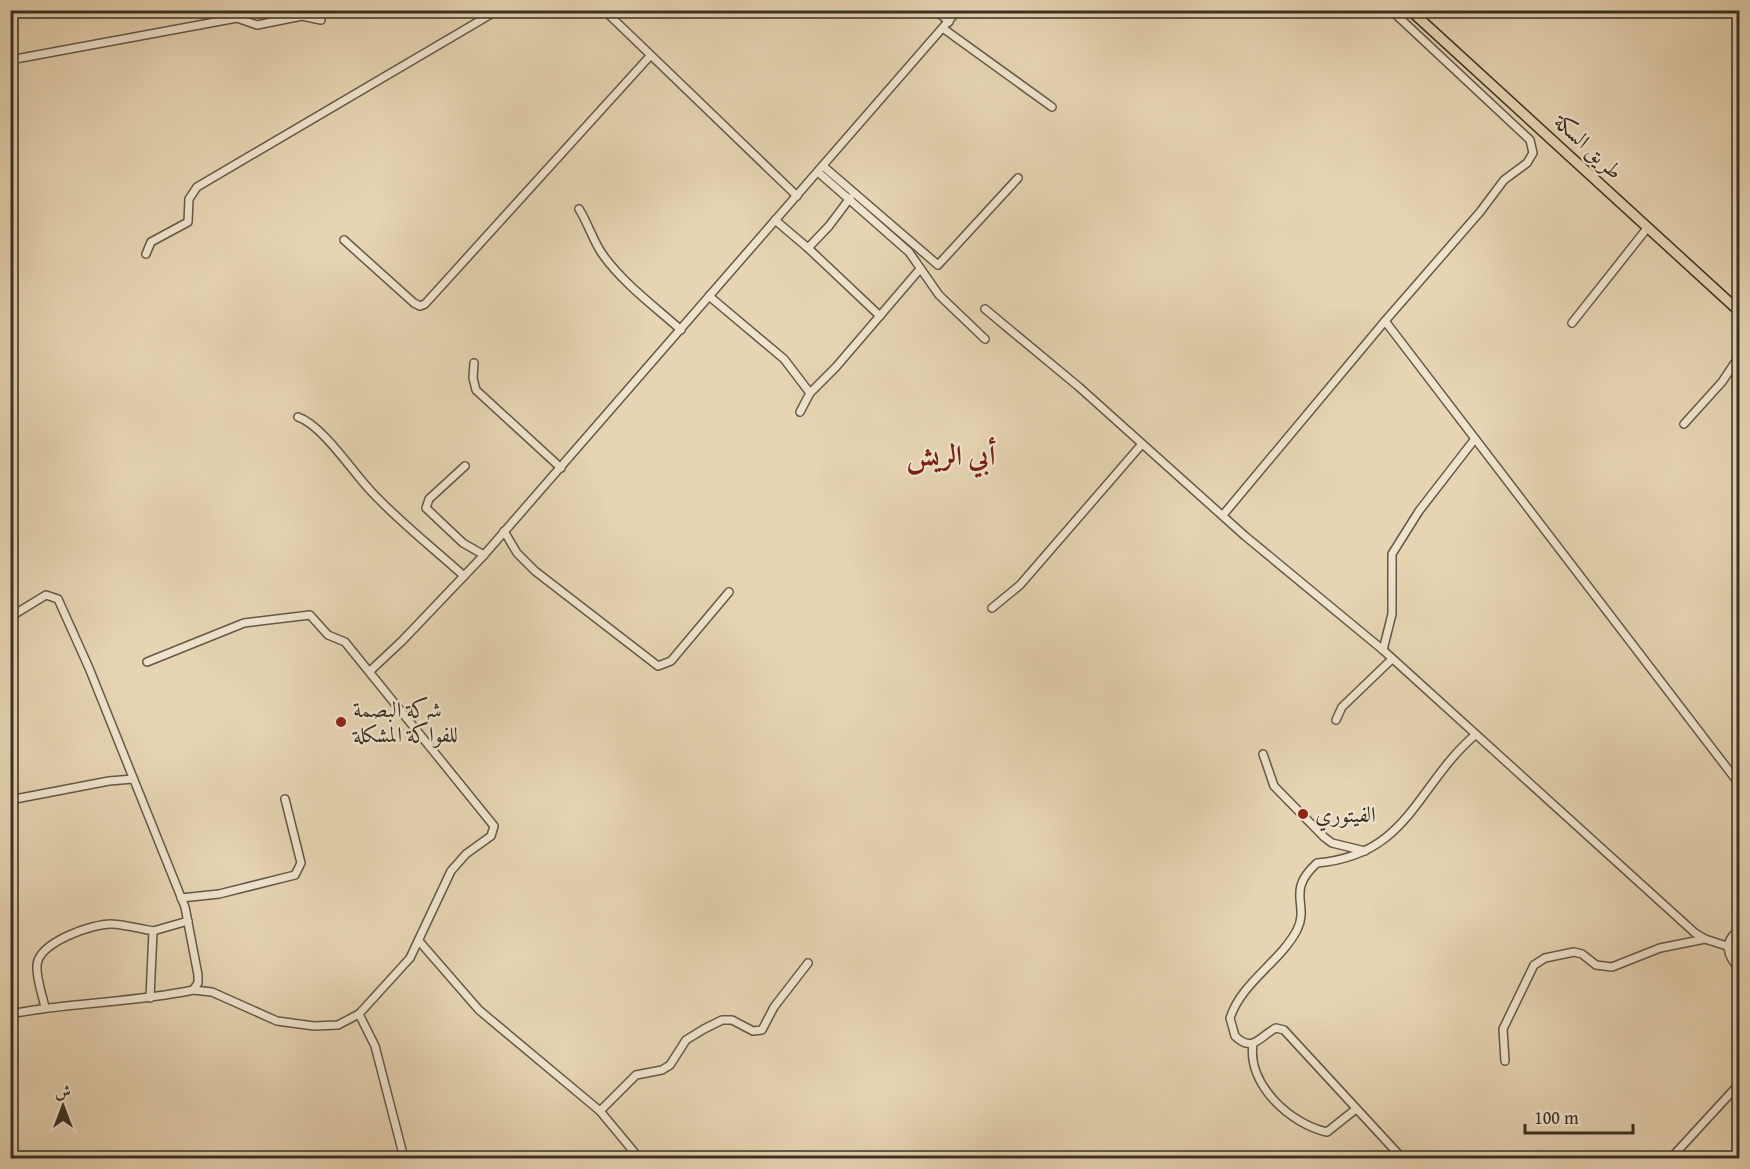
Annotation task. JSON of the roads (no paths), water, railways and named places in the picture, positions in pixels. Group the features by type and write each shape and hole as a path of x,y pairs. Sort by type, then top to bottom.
{"main road":[{"name":"طريق السكة","path":"1410,10 1740,312"}],"street":[{"path":"146,254 151,242 188,222 189,199 197,187 498,10"},
{"path":"603,10 797,196"},
{"path":"936,10 947,25 1052,107"},
{"path":"370,671 484,555 958,10"},
{"path":"1223,515 1385,321 1468,227 1503,180 1527,163 1533,153 1530,140 1391,10"},
{"path":"10,60 237,14 257,25 302,16 321,20"},
{"path":"344,240 414,303 420,306 424,304 650,56"},
{"path":"821,169 938,265 1018,178"},
{"path":"821,169 909,252 946,302 985,339"},
{"path":"808,248 829,226 850,198"},
{"path":"579,209 601,253 635,290 681,330"},
{"path":"775,220 880,316"},
{"path":"1572,323 1648,227"},
{"path":"800,412 810,393 836,367 920,269"},
{"path":"709,296 784,359 810,393"},
{"path":"985,309 1223,515 1245,537 1383,650 1475,735 1705,939 1727,946"},
{"path":"1385,321 1740,785"},
{"path":"1684,424 1722,382 1740,355"},
{"path":"474,363 473,378 476,390 561,468"},
{"path":"298,417 349,462 370,490 464,576"},
{"path":"1383,650 1393,607 1390,578 1392,554 1419,511 1474,440"},
{"path":"992,608 1020,585 1142,444"},
{"path":"465,466 429,499 426,508 463,543 484,555"},
{"path":"504,531 518,553 535,571 658,666 671,661 729,592"},
{"path":"10,617 46,596 58,599 89,668 181,898 188,921 198,975 198,983 193,990"},
{"path":"10,1014 45,1007 150,998 193,990 212,992 277,1021 314,1026 338,1025 359,1014 410,958 451,871 466,854 491,836 494,826 370,671 345,642 328,635 307,614 244,623 147,662"},
{"path":"1336,720 1342,707 1392,659"},
{"path":"1253,1044 1238,1039 1232,1032 1230,1018 1245,992 1299,927 1299,886 1303,878 1317,863 1334,863 1378,845 1395,830 1452,758 1475,735"},
{"path":"1263,754 1274,786 1324,837 1332,843 1365,851"},
{"path":"10,800 109,781 133,779"},
{"path":"181,898 219,894 295,874 301,863 285,799"},
{"path":"45,1007 37,965 40,955 50,946 91,926 113,924 153,931 188,921"},
{"path":"1740,929 1730,938 1727,946 1729,957 1740,970"},
{"path":"150,998 153,931"},
{"path":"1505,1061 1503,1029 1534,965 1545,958 1574,952 1582,954 1596,965 1612,967 1660,948 1705,939"},
{"path":"419,940 478,1010 600,1111 639,1158"},
{"path":"600,1111 636,1075 662,1070 670,1065 686,1040 704,1029 722,1020 732,1020 753,1031 762,1030 774,1007 808,963"},
{"path":"359,1014 375,1047 404,1158"},
{"path":"1253,1044 1273,1029 1284,1030 1402,1158"},
{"path":"1253,1044 1253,1069 1260,1081 1280,1104 1301,1121 1320,1131 1330,1132 1356,1108"},
{"path":"1671,1158 1740,1083"},
{"path":"10,1158 44,1157"}],"place":[{"name":"شركة البصمة للفواكة المشكلة","path":"341,722"},
{"name":"الفيتوري","path":"1303,814"}],"district":[{"name":"أبي الريش","path":"951,454"}]}
